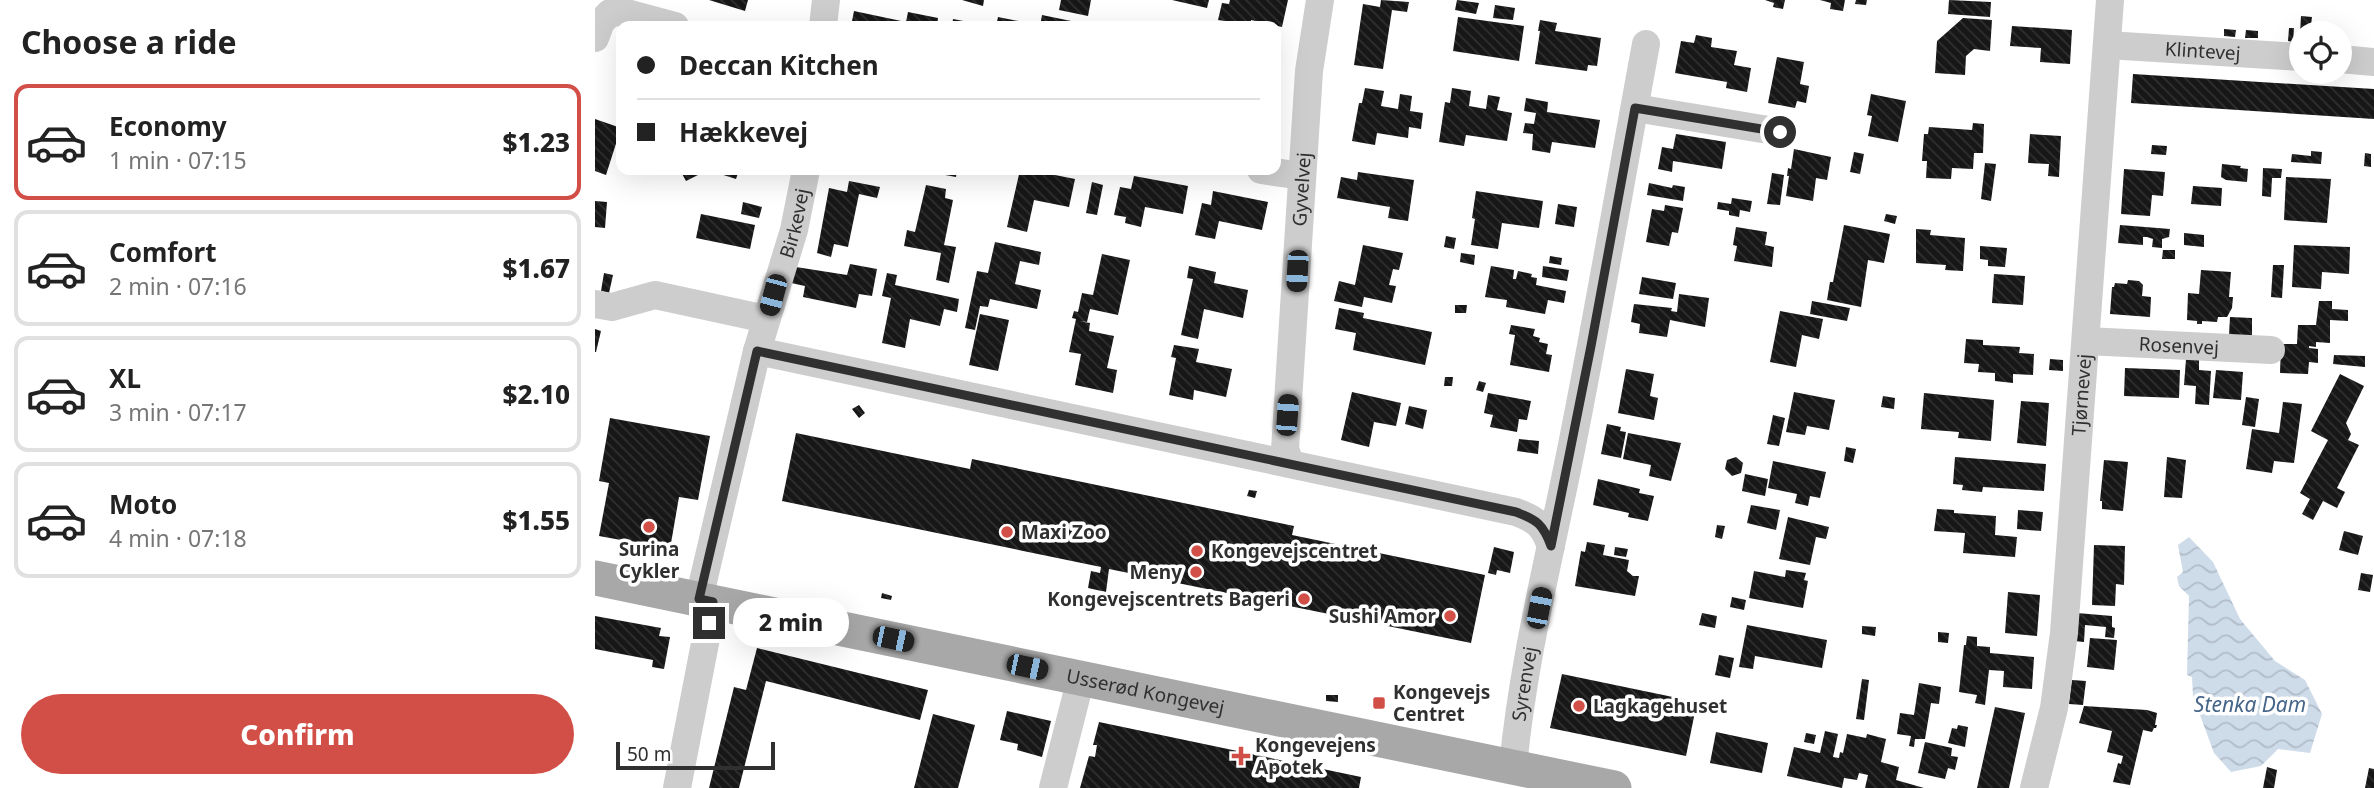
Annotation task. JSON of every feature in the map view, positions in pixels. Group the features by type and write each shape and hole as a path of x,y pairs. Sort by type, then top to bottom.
{"main road":[{"name":"Usserød Kongevej","path":"595,578 1615,788"}],"street":[{"path":"824,21 826,0"},
{"name":"Gyvelvej","path":"1290,463 1285,449 1302,176 1309,71 1320,0"},
{"name":"Tjørnevej","path":"2034,788 2054,708 2063,642 2110,0"},
{"path":"595,37 604,6 656,21"},
{"name":"Syrenvej","path":"1513,767 1517,727 1589,359 1646,44"},
{"name":"Klintevej","path":"2107,45 2289,56"},
{"path":"2352,60 2374,62"},
{"path":"1635,108 1780,132"},
{"path":"1281,173 1302,176"},
{"name":"Birkevej","path":"677,788 706,601 757,351 794,230 805,175"},
{"path":"595,304 612,307 655,295 767,319"},
{"name":"Rosenvej","path":"2086,341 2271,350"},
{"path":"757,351 1516,512 1533,519 1545,529 1551,546"},
{"path":"1053,788 1081,678"}],"water":[{"name":"Stenka Dam","path":"2189,537 2213,562 2240,619 2275,661 2305,680 2322,714 2310,753 2278,749 2261,766 2231,772 2214,753 2193,696 2192,677 2187,675 2189,596 2179,586 2177,577 2183,572 2178,545"}],"building":[{"path":"709,0 748,0 745,11"},
{"path":"962,0 984,0 983,6"},
{"path":"1061,0 1091,0 1088,16 1059,10"},
{"path":"1172,0 1209,0 1207,8"},
{"path":"1230,0 1288,0 1282,27 1281,21 1218,20 1222,3 1229,4"},
{"path":"1381,0 1409,2 1407,12 1392,10 1383,69 1354,65 1363,4 1380,7"},
{"path":"1457,0 1479,3 1476,14 1455,10"},
{"path":"1765,0 1785,0 1783,9 1773,7 1774,3"},
{"path":"1820,0 1845,0 1843,11 1830,9 1831,3"},
{"path":"1856,0 1867,0 1866,5 1855,4"},
{"path":"1949,0 1991,2 1990,17 1948,14"},
{"path":"1495,5 1515,8 1513,20 1493,18"},
{"path":"854,11 901,21 852,21"},
{"path":"908,12 938,18 938,21 906,21"},
{"path":"1042,15 1071,21 1041,21"},
{"path":"2301,16 2312,17 2312,21 2301,21"},
{"path":"998,17 1018,21 997,21"},
{"path":"1458,17 1524,26 1519,61 1453,51"},
{"path":"1963,18 1992,20 1990,51 1974,49 1966,56 1965,75 1935,73 1937,41"},
{"path":"1540,20 1557,23 1555,31 1601,38 1597,66 1588,65 1587,71 1535,64"},
{"path":"2012,26 2072,30 2070,64 2040,62 2041,48 2010,46"},
{"path":"2224,29 2236,30 2235,37 2224,36"},
{"path":"2246,30 2258,31 2258,38 2245,38"},
{"path":"1696,35 1712,38 1711,47 1737,51 1734,65 1751,68 1747,92 1726,88 1727,82 1675,73 1681,41 1694,43"},
{"path":"1777,57 1804,62 1800,84 1809,86 1806,103 1797,101 1795,108 1768,103"},
{"path":"2133,74 2374,89 2374,119 2131,103"},
{"path":"1365,88 1384,91 1381,106 1398,109 1400,94 1412,96 1410,111 1423,113 1421,129 1409,127 1408,138 1377,133 1375,145 1352,141 1359,103 1362,103"},
{"path":"1452,88 1471,91 1469,106 1486,109 1488,95 1500,97 1497,110 1512,113 1507,141 1466,135 1464,146 1439,142 1445,102 1450,103"},
{"path":"1871,94 1906,101 1898,142 1868,136 1872,116 1867,115"},
{"path":"1526,98 1548,102 1547,112 1600,120 1595,148 1552,142 1550,153 1532,150 1533,134 1523,133 1525,123 1534,124 1536,113 1524,111"},
{"path":"595,119 616,126 616,144 606,175 595,171"},
{"path":"1973,123 1984,124 1983,153 1974,153 1973,169 1952,168 1951,179 1926,178 1927,161 1922,161 1924,134 1928,134 1929,127 1972,130"},
{"path":"1676,134 1726,142 1722,169 1673,161 1672,172 1658,169 1662,147 1673,149"},
{"path":"2030,134 2061,136 2059,177 2048,176 2049,164 2028,163"},
{"path":"2152,145 2167,146 2166,155 2151,154"},
{"path":"1794,149 1831,157 1827,180 1816,178 1813,201 1786,196 1788,168 1791,169"},
{"path":"2311,151 2322,152 2321,164 2291,162 2292,154 2311,156"},
{"path":"1854,152 1864,154 1860,174 1850,172"},
{"path":"2365,153 2371,154 2371,167 2364,166"},
{"path":"1985,163 1996,164 1991,201 1981,199"},
{"path":"2222,164 2248,169 2247,182 2221,177"},
{"path":"2263,168 2282,169 2281,178 2272,178 2271,197 2262,196"},
{"path":"2124,169 2165,172 2163,196 2152,195 2150,216 2121,214"},
{"path":"1358,172 1414,180 1408,221 1388,218 1390,207 1337,198 1341,177 1357,180"},
{"path":"1772,173 1784,175 1780,205 1767,204"},
{"path":"683,175 698,175 686,181"},
{"path":"1019,175 1055,175 1075,179 1069,207 1034,200 1027,232 1007,227"},
{"path":"1134,176 1188,186 1183,214 1145,207 1141,227 1125,223 1126,217 1114,215 1120,187 1131,189"},
{"path":"2286,177 2331,179 2327,223 2284,220"},
{"path":"849,181 880,187 877,198 859,194 848,247 834,244 831,257 817,253 829,188 847,192"},
{"path":"1092,182 1103,185 1097,215 1086,213"},
{"path":"1649,183 1672,188 1673,185 1685,187 1683,201 1647,195"},
{"path":"926,185 946,189 945,198 953,200 944,245 956,247 949,283 936,280 941,253 904,246 907,230 915,232"},
{"path":"2193,186 2222,188 2221,206 2191,204"},
{"path":"1213,191 1268,202 1262,230 1219,221 1215,239 1195,235 1202,203 1211,205"},
{"path":"1476,191 1543,201 1539,228 1502,223 1498,249 1471,245"},
{"path":"1732,198 1752,201 1750,212 1740,210 1739,217 1729,215 1729,211 1717,209 1718,202 1731,204"},
{"path":"595,201 607,202 605,228 595,227"},
{"path":"743,202 762,207 759,218 741,214"},
{"path":"1558,204 1577,207 1574,227 1555,224"},
{"path":"1665,205 1683,208 1678,233 1672,232 1669,246 1646,242 1652,209 1664,211"},
{"path":"701,214 755,225 750,249 696,238"},
{"path":"1886,214 1897,216 1895,224 1884,221"},
{"path":"1844,225 1890,234 1884,263 1868,260 1861,307 1827,300"},
{"path":"2120,225 2170,229 2169,237 2162,239 2162,248 2152,247 2153,239 2147,237 2143,237 2143,245 2118,243"},
{"path":"1736,227 1767,232 1765,245 1774,247 1772,267 1734,261 1737,246 1733,245"},
{"path":"1916,229 1931,230 1930,235 1965,238 1963,271 1945,270 1946,265 1916,263"},
{"path":"2184,233 2204,235 2204,247 2184,245"},
{"path":"1446,236 1456,238 1454,249 1444,247"},
{"path":"995,242 1041,252 1039,265 1020,261 1015,284 1041,290 1037,309 990,299 988,307 980,306 975,330 965,328 977,271 988,273"},
{"path":"1363,245 1403,253 1399,270 1393,269 1389,285 1396,286 1392,303 1364,297 1362,307 1334,301 1339,281 1355,285"},
{"path":"2294,245 2350,247 2349,274 2322,272 2321,289 2292,287"},
{"path":"1980,246 2007,248 2005,267 1988,266 1988,260 1980,259"},
{"path":"2163,250 2175,250 2175,259 2162,259"},
{"path":"1461,253 1475,255 1474,265 1460,262"},
{"path":"1102,254 1130,260 1118,315 1090,309 1087,322 1079,321 1090,323 1089,331 1114,336 1107,368 1117,370 1113,393 1075,385 1081,354 1069,352 1076,319 1072,318 1074,311 1078,312 1082,293 1093,295"},
{"path":"1550,256 1562,258 1561,265 1549,263"},
{"path":"850,264 877,269 872,296 859,294 856,308 803,297 805,286 791,283 796,267 847,275"},
{"path":"2273,265 2284,265 2282,298 2271,297"},
{"path":"1189,266 1216,272 1214,283 1248,290 1243,318 1204,309 1198,339 1181,335 1193,279 1187,278"},
{"path":"1491,266 1514,270 1513,279 1516,279 1518,271 1532,274 1531,277 1537,278 1536,285 1566,291 1564,303 1548,300 1545,314 1506,307 1507,300 1485,297"},
{"path":"1543,266 1569,270 1567,281 1542,277"},
{"path":"2201,270 2231,272 2229,297 2233,297 2232,308 2227,317 2218,317 2217,322 2202,321 2202,324 2197,324 2197,321 2187,320 2188,293 2199,294"},
{"path":"604,273 613,275 609,293 601,291"},
{"path":"887,273 897,275 895,285 959,299 957,312 944,309 940,326 910,319 905,348 882,343 891,298 882,296"},
{"path":"1994,274 2025,276 2023,305 1992,303"},
{"path":"1642,277 1676,283 1673,299 1639,294"},
{"path":"2128,280 2139,281 2143,285 2142,296 2151,297 2150,317 2110,314 2112,287 2115,283 2127,284"},
{"path":"1679,294 1709,298 1705,327 1670,320 1667,337 1639,333 1640,324 1631,322 1634,304 1672,308 1671,311 1677,312"},
{"path":"1812,301 1850,308 1847,321 1810,314"},
{"path":"2319,301 2332,301 2332,309 2348,310 2348,321 2330,320 2330,343 2316,342 2316,347 2309,346 2318,349 2318,363 2309,362 2308,374 2280,373 2281,344 2297,344 2298,325 2316,325"},
{"path":"1455,305 1467,305 1466,313 1455,313"},
{"path":"1339,308 1364,313 1363,318 1432,332 1425,365 1353,350 1356,333 1335,329"},
{"path":"1780,311 1823,319 1819,339 1802,335 1796,367 1770,362"},
{"path":"980,314 1009,320 998,371 969,365"},
{"path":"2230,317 2252,318 2252,336 2229,335"},
{"path":"1511,325 1535,329 1533,336 1540,338 1539,342 1548,344 1546,354 1552,355 1549,372 1510,365 1515,335 1509,334"},
{"path":"595,329 601,331 596,352 595,352"},
{"path":"1966,339 1983,340 1983,345 2020,347 2019,353 2034,354 2033,375 2013,374 2013,383 1995,381 1995,373 1978,372 1979,364 1964,363"},
{"path":"1174,345 1199,349 1196,362 1232,369 1226,397 1194,390 1193,400 1169,395 1176,358 1171,357"},
{"path":"2334,355 2365,356 2365,367 2333,364"},
{"path":"2050,359 2063,360 2063,371 2049,370"},
{"path":"2186,359 2199,360 2199,370 2211,371 2209,405 2195,404 2196,386 2184,385"},
{"path":"2125,368 2180,370 2179,398 2124,396"},
{"path":"1626,369 1654,374 1650,396 1658,398 1654,420 1618,413"},
{"path":"2216,370 2243,372 2241,400 2213,398"},
{"path":"2340,374 2364,386 2346,423 2351,434 2348,440 2359,445 2337,488 2345,492 2337,508 2323,501 2313,520 2302,514 2310,499 2300,493 2328,440 2311,431"},
{"path":"1445,377 1453,377 1452,386 1444,386"},
{"path":"1479,381 1486,383 1483,392 1476,390"},
{"path":"1352,392 1401,403 1396,426 1374,422 1369,447 1341,440"},
{"path":"1794,392 1835,400 1829,430 1807,426 1805,435 1786,432"},
{"path":"1488,393 1531,401 1527,420 1519,419 1517,432 1490,427 1493,415 1484,413"},
{"path":"1924,393 1994,400 1991,441 1958,438 1959,432 1921,429"},
{"path":"1883,396 1895,398 1894,409 1881,407"},
{"path":"2246,397 2259,399 2255,427 2242,425"},
{"path":"2021,401 2049,403 2046,446 2017,443"},
{"path":"2283,402 2302,404 2294,463 2274,461 2272,473 2246,469 2252,429 2279,433"},
{"path":"859,405 865,413 859,418 852,409"},
{"path":"1409,406 1427,410 1423,429 1405,424"},
{"path":"1773,415 1785,418 1779,446 1767,444"},
{"path":"610,418 710,436 698,500 679,497 670,549 599,536 609,483 599,481"},
{"path":"1607,424 1621,427 1620,431 1626,432 1621,458 1601,454"},
{"name":"Kongevejscentret","path":"796,433 970,469 972,459 1294,526 1292,535 1485,575 1471,643 1109,569 1106,592 1088,588 1091,571 1100,573 1101,567 782,501"},
{"path":"1628,433 1681,443 1671,481 1649,476 1651,465 1623,459"},
{"path":"1519,439 1539,441 1538,454 1517,451"},
{"path":"1846,447 1856,449 1853,463 1844,461"},
{"path":"1736,457 1743,463 1741,473 1732,476 1725,469 1727,460"},
{"path":"1955,457 2046,464 2044,491 1983,487 1982,492 1962,490 1963,485 1953,484"},
{"path":"2167,457 2186,460 2182,498 2164,497"},
{"path":"2104,460 2128,462 2123,511 2102,509 2100,501"},
{"path":"1773,461 1826,472 1820,498 1810,496 1808,506 1795,503 1797,494 1768,488"},
{"path":"1745,474 1768,479 1765,496 1742,491"},
{"path":"1598,479 1640,489 1639,493 1654,496 1648,521 1628,517 1629,513 1593,505"},
{"path":"1249,490 1257,491 1255,498 1247,496"},
{"path":"1751,505 1780,510 1776,530 1747,523"},
{"path":"1937,509 1996,516 1995,535 2017,537 2015,557 1963,553 1965,533 1934,531"},
{"path":"2018,510 2043,512 2041,531 2017,529"},
{"path":"1788,517 1829,527 1826,539 1816,537 1810,565 1779,559"},
{"path":"1717,525 1725,526 1722,539 1715,537"},
{"path":"2344,531 2363,536 2358,555 2339,550"},
{"path":"1587,542 1605,545 1603,555 1629,560 1627,571 1633,576 1639,576 1635,596 1575,586 1581,551 1585,552"},
{"path":"2094,545 2125,546 2124,585 2116,584 2115,606 2092,605"},
{"path":"1494,547 1514,552 1510,573 1497,570 1496,575 1488,573"},
{"path":"1615,547 1628,549 1626,557 1614,555"},
{"path":"1786,570 1806,573 1804,580 1808,581 1803,608 1749,598 1754,571 1785,577"},
{"path":"2361,573 2373,575 2370,592 2358,590"},
{"path":"2008,592 2040,595 2037,636 2005,633"},
{"path":"882,593 892,596 891,600 881,598"},
{"path":"1732,597 1746,600 1744,610 1730,607"},
{"path":"1702,613 1717,616 1715,628 1699,625"},
{"path":"2077,613 2112,616 2114,638 2105,637 2106,627 2085,625 2084,642 2074,641"},
{"path":"595,616 661,628 659,636 670,637 664,669 652,667 653,660 595,649"},
{"path":"1747,625 1827,640 1822,668 1755,656 1753,669 1739,667"},
{"path":"1862,626 1876,627 1875,636 1862,634"},
{"path":"1938,632 1949,633 1948,643 1938,642"},
{"path":"1967,636 1977,637 1977,646 1990,647 1990,653 2034,657 2032,689 2003,687 2004,671 1989,670 1985,705 1975,703 1977,695 1959,692"},
{"path":"2090,638 2117,640 2114,670 2087,667"},
{"path":"757,648 928,690 920,720 766,681 739,788 709,788 734,687 746,690"},
{"path":"1719,655 1734,658 1730,678 1715,675"},
{"path":"1562,674 1697,702 1686,756 1550,728"},
{"path":"1862,679 1869,680 1864,720 1856,719"},
{"path":"2072,680 2086,681 2083,705 2069,704"},
{"path":"1919,683 1941,687 1939,704 1931,703 1925,739 1915,739 1914,747 1909,746 1911,736 1897,734 1900,713 1914,715"},
{"path":"1326,695 1338,695 1338,702 1326,701"},
{"path":"2084,706 2157,713 2156,728 2152,732 2143,730 2130,785 2113,782 2118,763 2121,764 2123,756 2107,752 2112,731 2079,723"},
{"path":"1995,707 2025,713 2009,788 1977,788"},
{"path":"1007,711 1051,721 1042,757 1017,750 1018,744 1000,740"},
{"path":"933,714 975,725 958,788 914,788"},
{"path":"1099,722 1361,777 1359,788 1080,788 1089,756 1095,757 1097,745 1093,745"},
{"path":"1958,725 1968,727 1965,747 1948,743 1952,728 1957,729"},
{"path":"1825,731 1838,734 1833,757 1839,758 1840,752 1843,753 1847,734 1866,738 1867,734 1886,739 1881,762 1899,767 1896,780 1924,788 1865,788 1868,775 1859,773 1857,780 1844,778 1842,788 1787,776 1794,747 1820,753"},
{"path":"1716,732 1768,743 1762,773 1710,763"},
{"path":"1806,733 1816,735 1814,744 1804,742"},
{"path":"1925,742 1952,748 1951,756 1958,757 1955,770 1948,768 1945,779 1918,773"},
{"path":"2267,767 2277,770 2274,788 2263,788"},
{"path":"2369,768 2374,769 2374,788 2365,788"}],"place":[{"name":"Surina Cykler","path":"649,527"},
{"name":"Maxi Zoo","path":"1007,532"},
{"name":"Kongevejscentret","path":"1197,551"},
{"name":"Meny","path":"1196,572"},
{"name":"Kongevejscentrets Bageri","path":"1304,599"},
{"name":"Sushi Amor","path":"1450,616"},
{"name":"Kongevejs Centret","path":"1379,703"},
{"name":"Lagkagehuset","path":"1579,706"},
{"name":"Kongevejens Apotek","path":"1241,756"}],"route":[{"path":"709,623 713,602 699,599 757,351 1516,512 1533,519 1545,529 1551,546 1635,108 1780,132"}]}
